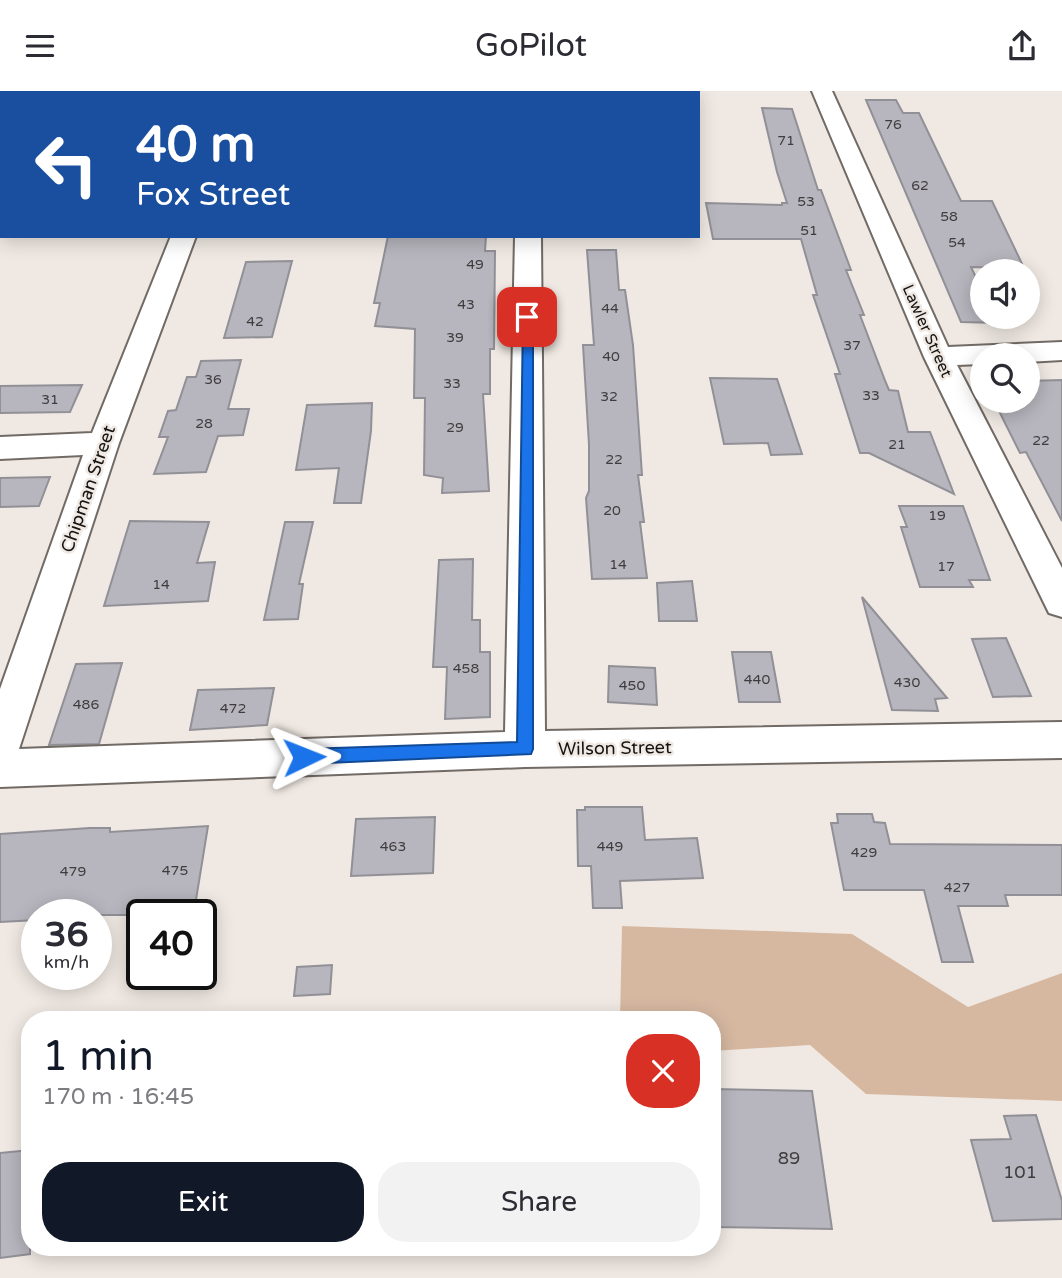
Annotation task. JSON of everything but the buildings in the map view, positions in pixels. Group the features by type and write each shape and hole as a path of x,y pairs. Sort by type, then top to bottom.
{"street":[{"name":"Lawler Street","path":"821,91 938,356 1062,603"},
{"name":"Chipman Street","path":"0,746 103,443 183,238"},
{"path":"525,749 528,238"},
{"path":"938,356 1062,351"},
{"path":"0,449 103,443"},
{"name":"Wilson Street","path":"0,768 525,749 1062,740"}],"shaded area":[{"path":"622,926 852,934 968,1007 1062,973 1062,1101 866,1094 810,1045 721,1050 721,1011 620,1011"}],"route":[{"path":"304,757 525,749 527,317"}]}
